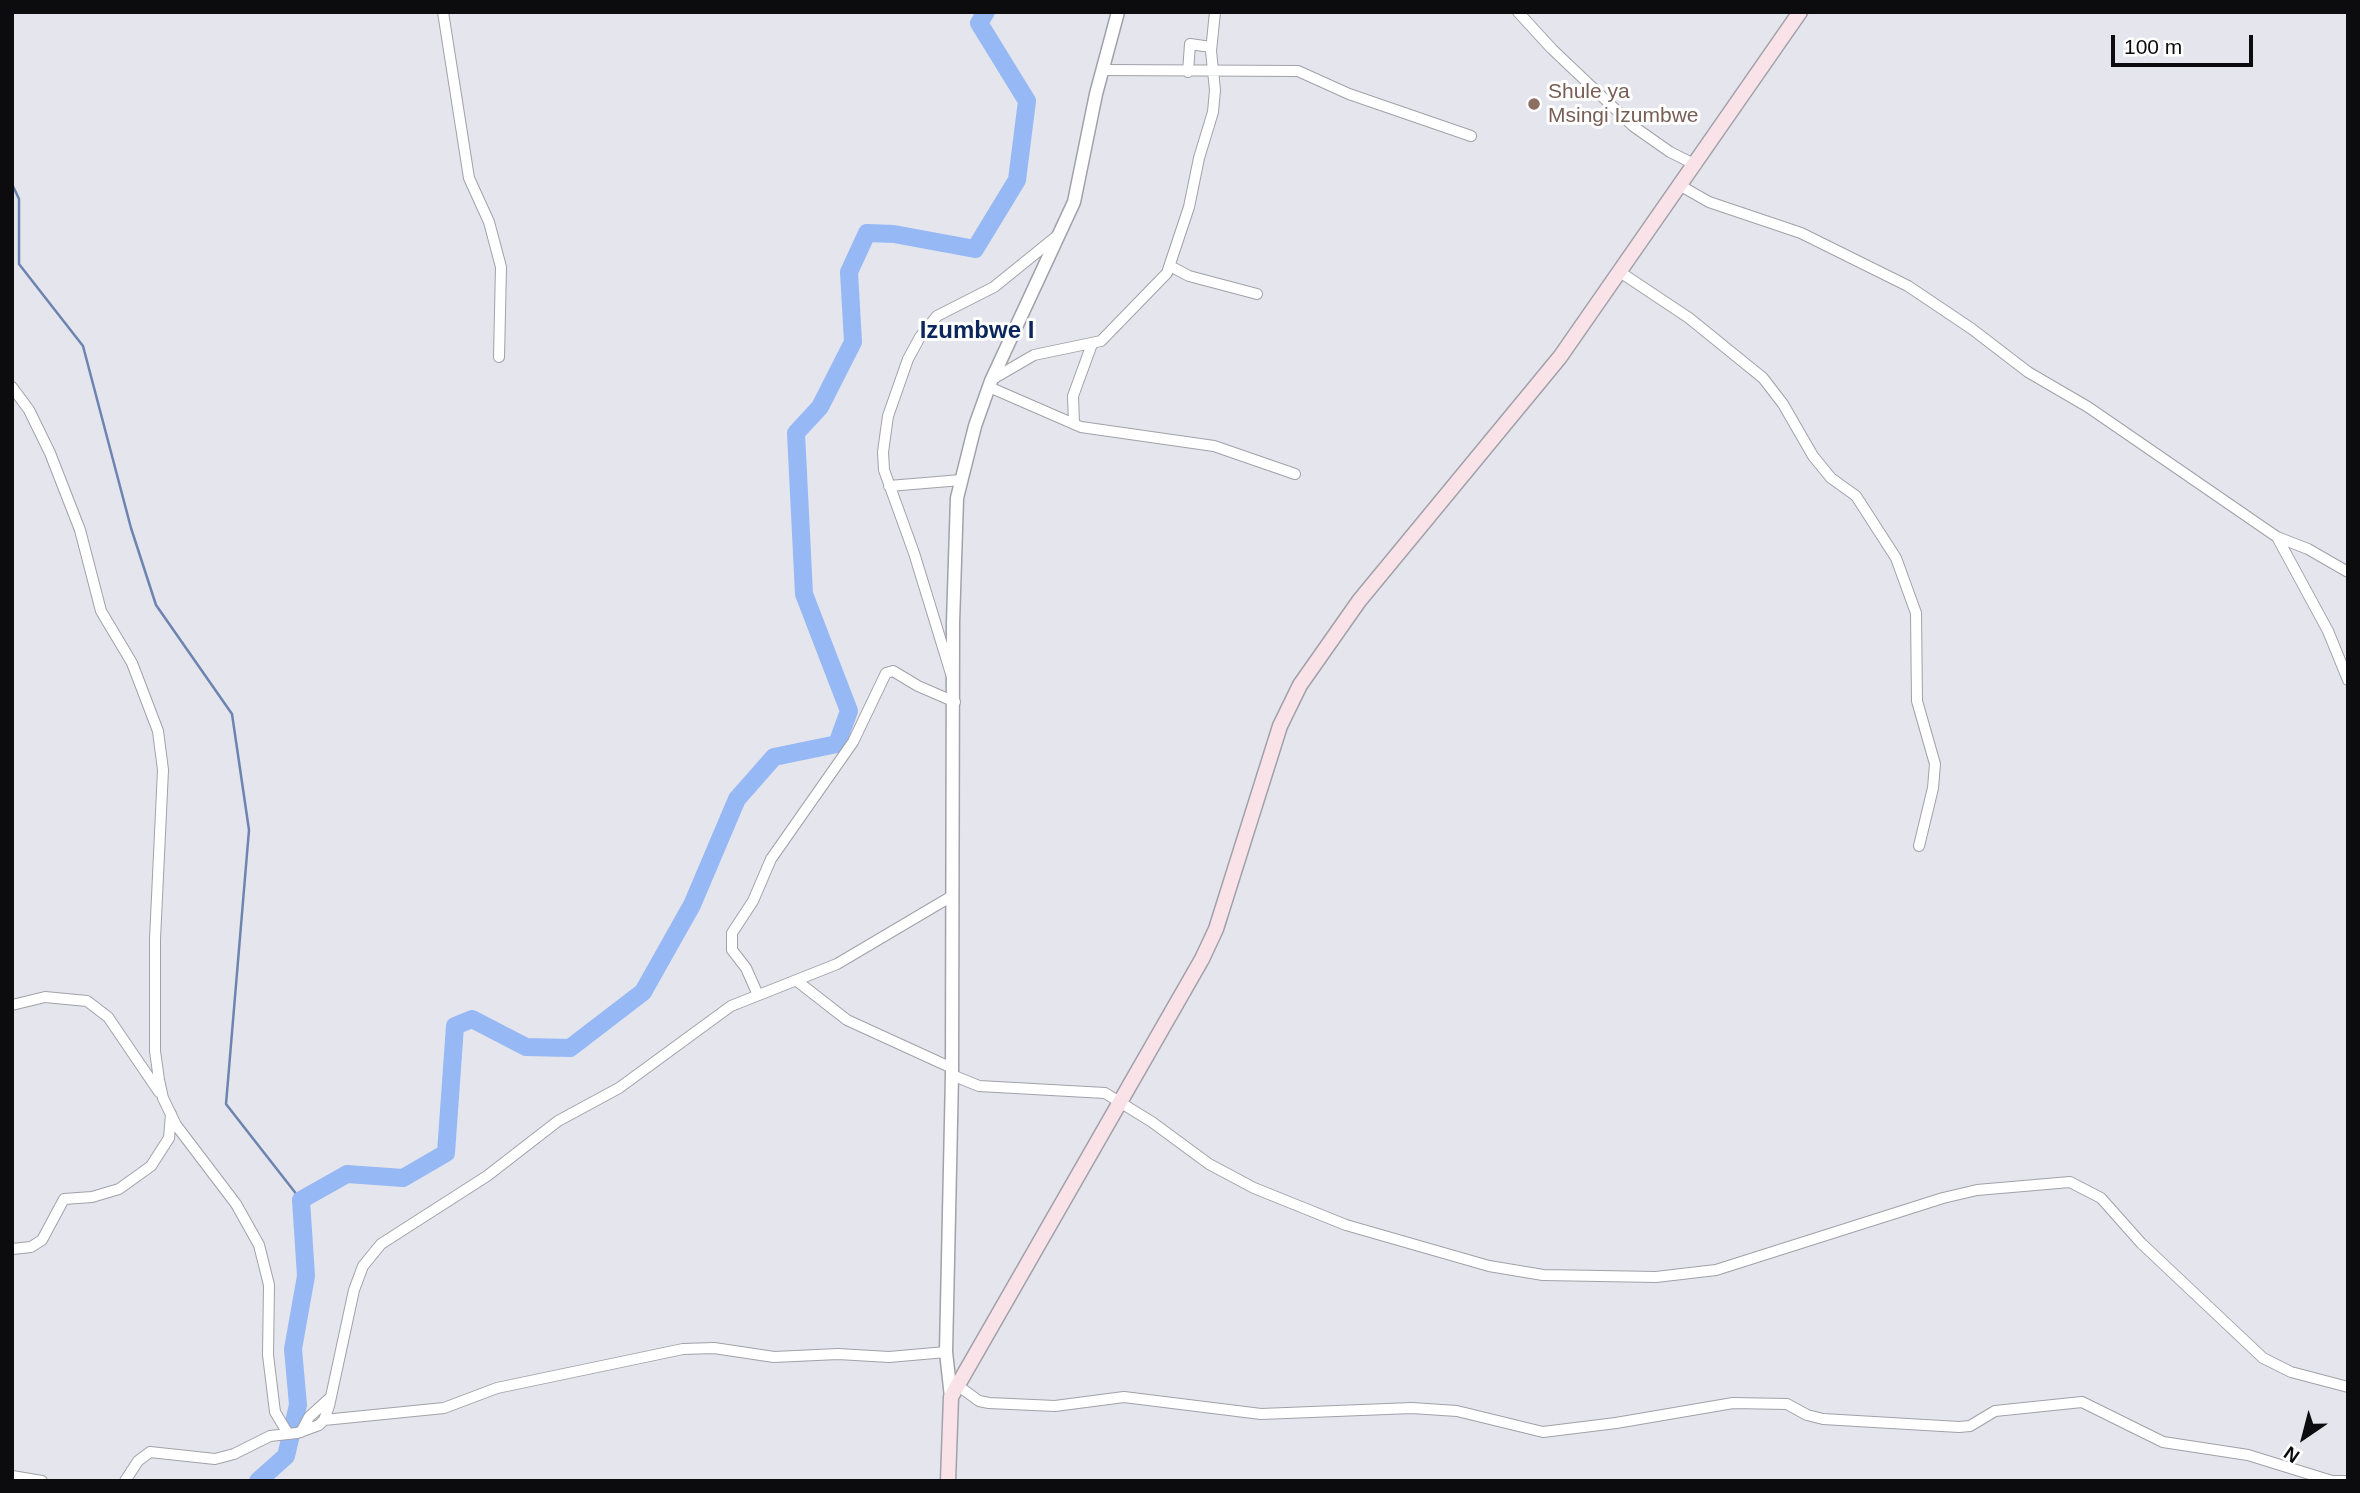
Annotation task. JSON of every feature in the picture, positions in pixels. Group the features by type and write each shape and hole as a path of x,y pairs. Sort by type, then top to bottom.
{"main road":[{"path":"948,1481 954,1391 1194,974 1216,929 1280,726 1300,685 1359,601 1560,357 1681,187 1800,12"}],"street":[{"path":"443,12 469,178 489,222 501,267 499,358"},
{"path":"1118,12 1102,70 1079,182 1062,230 990,384 961,480 955,536 952,1071 946,1352 954,1391 989,1403 1046,1406 1124,1397 1261,1414 1412,1408 1458,1411 1544,1432 1733,1403 1787,1404 1807,1415 1823,1419 1959,1427 1970,1426 1995,1411 2082,1402 2173,1445 2242,1454 2332,1480 2348,1481"},
{"path":"990,384 1034,355 1092,344 1108,335 1161,282 1170,266 1213,112 1211,47 1215,12"},
{"path":"1518,12 1552,50 1633,126 1670,152 1696,165"},
{"path":"1188,72 1191,44 1211,47"},
{"path":"1102,70 1298,71 1349,94 1471,136"},
{"path":"1681,187 1709,202 1801,233 1908,286 1972,329 2028,372 2088,407 2277,537 2292,541 2348,572"},
{"path":"954,680 945,662 914,553 882,460 887,424 897,387 920,337 937,316 993,287 1062,230"},
{"path":"1170,266 1189,276 1257,294"},
{"path":"1620,272 1689,318 1763,378 1783,404 1813,456 1832,478 1856,496 1896,558 1916,613 1917,701 1935,764 1933,789 1919,846"},
{"path":"1074,424 1073,396 1092,344"},
{"path":"990,384 1074,424 1214,446 1295,474"},
{"path":"12,387 29,410 50,453 80,530 101,611 132,663 158,731 163,770 155,939 155,1051 163,1098"},
{"path":"889,486 961,480"},
{"path":"2277,537 2328,631 2348,680"},
{"path":"758,995 746,968 732,950 732,933 753,901 778,849 853,743 886,673 892,671 955,702"},
{"path":"324,1420 344,1328 363,1266 372,1254 398,1232 487,1176 558,1121 619,1088 731,1006 853,956 952,896"},
{"path":"797,981 847,1020 979,1086 1069,1093 1101,1092 1121,1101 1209,1164 1254,1188 1346,1225 1489,1266 1551,1276 1621,1274 1656,1278 1716,1270 1943,1198 1977,1190 2070,1182 2101,1198 2141,1243 2263,1359 2291,1373 2348,1387"},
{"path":"12,1006 61,996 87,1000 97,1007 108,1017 163,1098 170,1113 236,1204 259,1245 270,1285 268,1355 275,1412 295,1432"},
{"path":"12,1249 31,1247 42,1240 64,1199 92,1197 119,1189 151,1166 169,1138 170,1113"},
{"path":"125,1481 138,1461 150,1452 215,1459 324,1420 444,1408 497,1388 683,1349 724,1349 774,1357 838,1354 889,1357 946,1352"},
{"path":"295,1432 331,1397"},
{"path":"12,1476 43,1481"}],"waterway":[{"path":"258,1481 286,1456 298,1405 293,1349 306,1276 301,1200 347,1174 403,1178 446,1153 455,1026 472,1019 526,1047 570,1048 643,992 692,905 737,799 774,757 837,744 849,711 804,594 796,433 820,407 853,342 849,272 867,233 894,234 975,249 1017,180 1027,101 979,23 986,12"},
{"path":"12,184 19,199 19,264 83,346 131,528 156,605 232,714 249,830 226,1104 301,1200"}],"place":[{"name":"Shule ya Msingi Izumbwe","path":"1534,104"}],"district":[{"name":"Izumbwe I","path":"977,331"}]}
